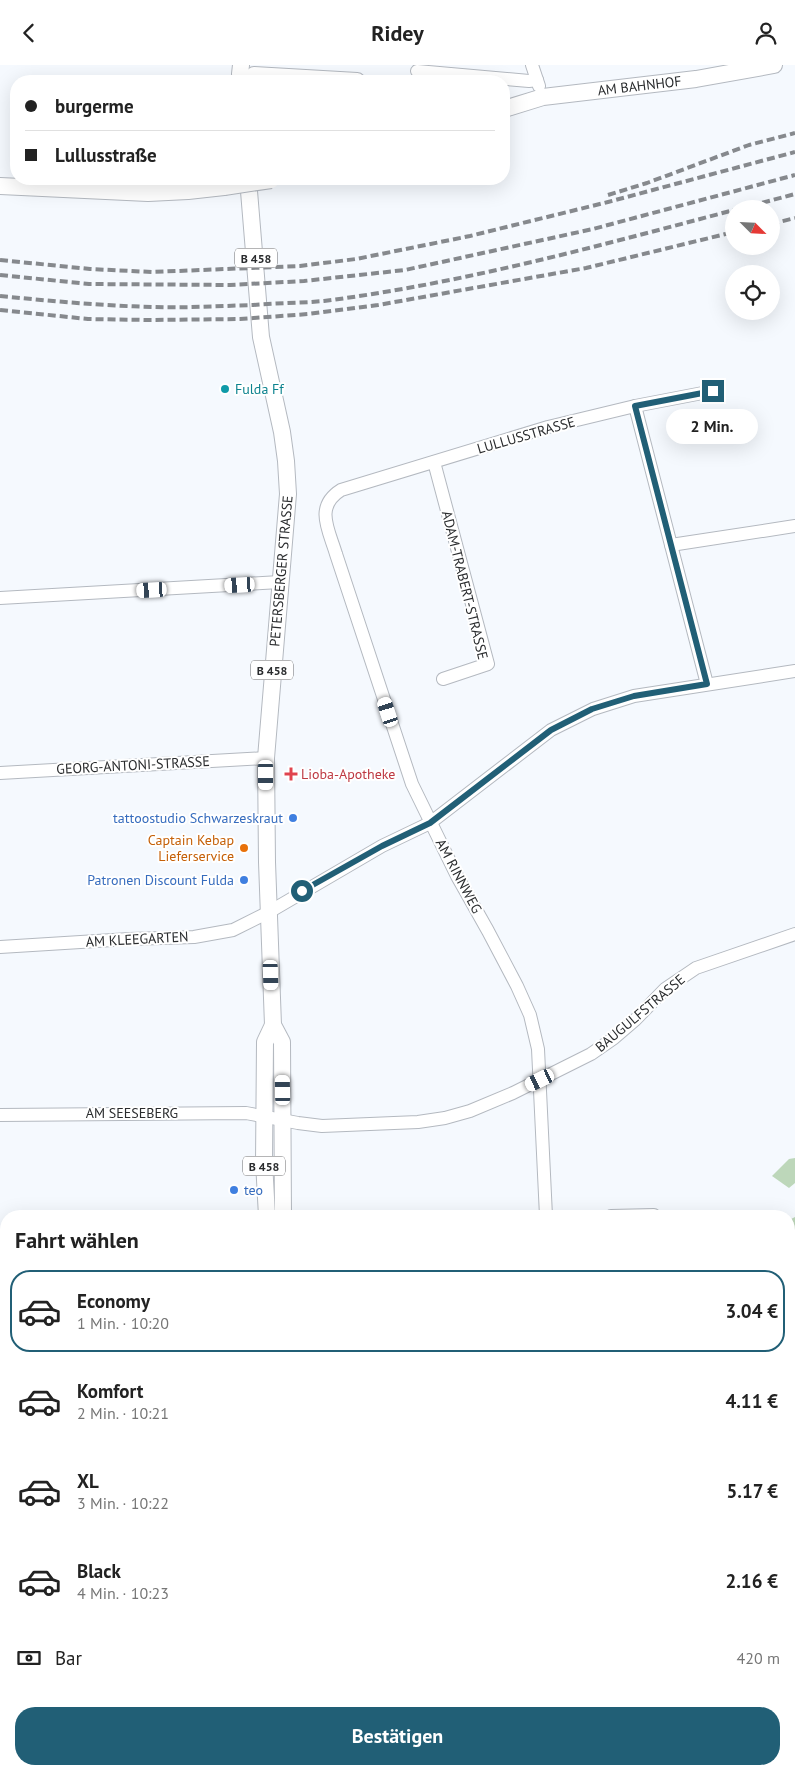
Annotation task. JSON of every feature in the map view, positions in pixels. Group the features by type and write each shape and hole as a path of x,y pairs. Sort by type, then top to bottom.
{"main road":[{"path":"240,65 240,74 246,75"},
{"name":"AM BAHNHOF","path":"510,107 543,97 696,79 774,65"},
{"path":"0,186 18,185"},
{"path":"73,185 148,193 188,191 237,185"},
{"name":"PETERSBERGER STRASSE","path":"248,185 261,337 280,419 286,461 288,494 266,757 273,1025 282,1042 282,1210"},
{"name":"PETERSBERGER STRASSE","path":"267,1210 264,1163 265,1042 273,1025"}],"street":[{"path":"532,65 543,97"},
{"path":"417,71 462,75"},
{"path":"510,79 537,81"},
{"name":"LULLUSSTRASSE","path":"341,490 548,427 635,406 713,391"},
{"path":"635,406 707,684"},
{"name":"ADAM-TRABERT-STRASSE","path":"434,462 488,664 443,679"},
{"name":"AM RINNWEG","path":"341,490 327,502 325,517 412,784 456,876 488,931 530,1015 538,1049 546,1210"},
{"path":"671,545 795,526"},
{"path":"0,598 280,582"},
{"name":"AM KLEEGARTEN","path":"0,947 194,937 233,930 269,912 382,846 430,823 551,730 592,709 634,696 795,671"},
{"name":"GEORG-ANTONI-STRASSE","path":"0,773 266,757"},
{"name":"BAUGULFSTRASSE","path":"282,1120 322,1126 418,1122 445,1118 470,1111 504,1097 591,1054 614,1038 635,1020 665,989 686,973 720,959 795,934"},
{"name":"AM SEESEBERG","path":"0,1115 246,1113 282,1120"}],"green space":[{"path":"795,1158 795,1183 789,1188 772,1176 789,1159"}],"railway":[{"path":"608,195 647,183 749,145 795,133"},
{"path":"0,260 90,269 152,272 300,266 356,259 470,236 608,202 795,152"},
{"path":"0,275 89,284 230,285 304,281 405,270 593,229 795,175"},
{"path":"773,200 795,194"},
{"path":"0,296 97,304 167,307 324,301 479,274 581,250 725,212"},
{"path":"780,222 795,218"},
{"path":"0,310 88,319 147,320 240,319 308,314 378,305 586,268 725,234"}],"place":[{"name":"Fulda Ff","path":"225,389"},
{"name":"Lioba-Apotheke","path":"291,774"},
{"name":"tattoostudio Schwarzeskraut","path":"293,818"},
{"name":"Captain Kebap Lieferservice","path":"244,848"},
{"name":"Patronen Discount Fulda","path":"244,880"},
{"name":"teo","path":"234,1190"}],"route":[{"path":"302,891 382,846 430,823 551,730 592,709 634,696 707,684 635,406 713,391"}]}
